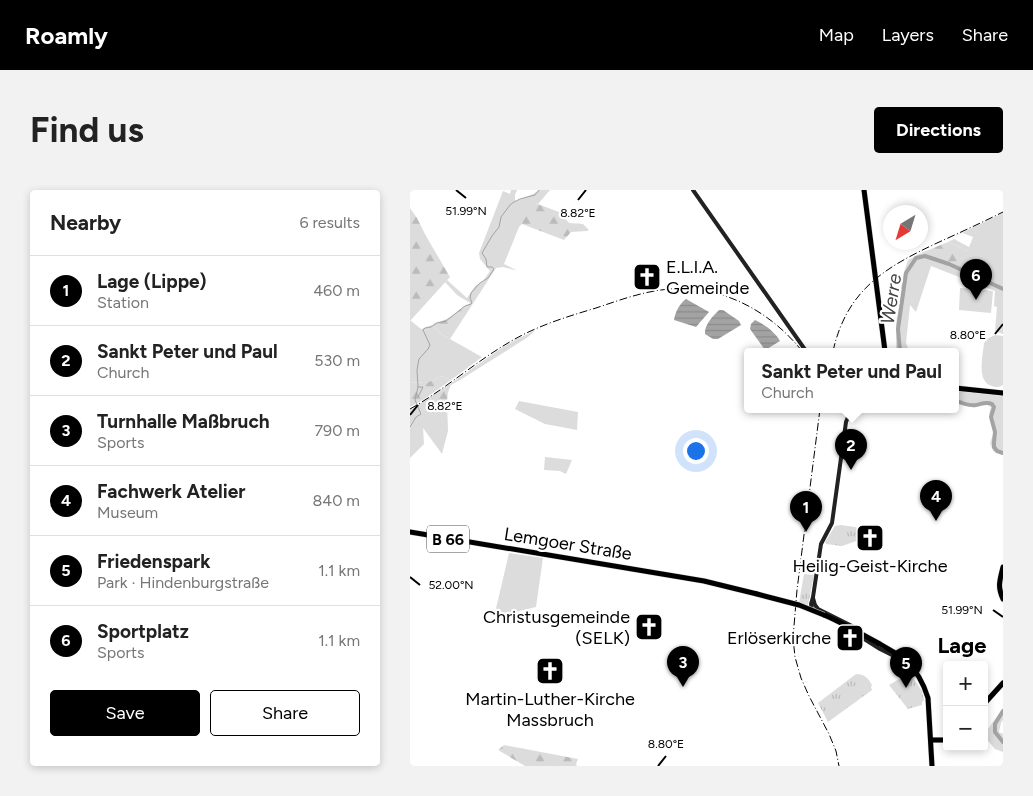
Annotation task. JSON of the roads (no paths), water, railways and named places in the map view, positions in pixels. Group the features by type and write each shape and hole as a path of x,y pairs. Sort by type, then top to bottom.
{"main road":[{"path":"692,190 804,348"},
{"path":"864,190 886,348"},
{"path":"959,388 1003,393"},
{"path":"849,413 846,422 832,523 820,546 811,607 813,612 896,656"},
{"name":"Lemgoer Straße","path":"410,532 721,585 790,602 824,614 856,631"},
{"path":"1003,567 999,582 999,590 1003,599"},
{"path":"813,600 820,610 849,624 868,638"},
{"name":"B 66","path":"856,631 905,659 911,666 924,687 928,698 931,740"},
{"name":"B 66","path":"856,631 905,663 924,687"},
{"path":"988,700 1003,683"},
{"path":"932,766 931,740 943,740"}],"waterway":[{"path":"410,427 416,417 421,414 415,400 418,387 417,370 419,359 430,345 423,330 446,321 465,306 472,303 471,293 480,283 488,278 494,269 487,267 486,259 482,253 499,227 501,217 514,202 535,195 539,190"},
{"name":"Werre","path":"900,348 898,329 906,273 916,258 925,256 949,264 1003,289"},
{"path":"418,387 423,387 418,397"},
{"name":"Werre","path":"959,402 970,405 992,404 994,407 991,417 995,432 994,447 997,451 1003,453"},
{"name":"Werre","path":"1003,711 995,724 995,732 1003,742"}],"railway":[{"path":"834,348 839,330 848,312 858,297 884,272 918,252 1003,212"},
{"path":"410,409 495,351 529,332 623,299 660,290 689,289 708,291 744,303 775,324 799,348"},
{"path":"819,413 797,590 793,638 795,657 801,678 829,734 836,751 839,766"}],"place":[{"name":"E.L.I.A. Gemeinde","path":"647,277"},
{"name":"Sportplatz","path":"976,300"},
{"name":"Sankt Peter und Paul","path":"851,470"},
{"name":"Fachwerk Atelier","path":"936,521"},
{"name":"Lage (Lippe)","path":"806,532"},
{"name":"Heilig-Geist-Kirche","path":"870,538"},
{"name":"Christusgemeinde (SELK)","path":"649,627"},
{"name":"Erlöserkirche","path":"850,638"},
{"name":"Martin-Luther-Kirche Massbruch","path":"550,671"},
{"name":"Turnhalle Maßbruch","path":"683,687"},
{"name":"Friedenspark","path":"906,688"}],"district":[{"name":"Lage","path":"962,645"}]}
